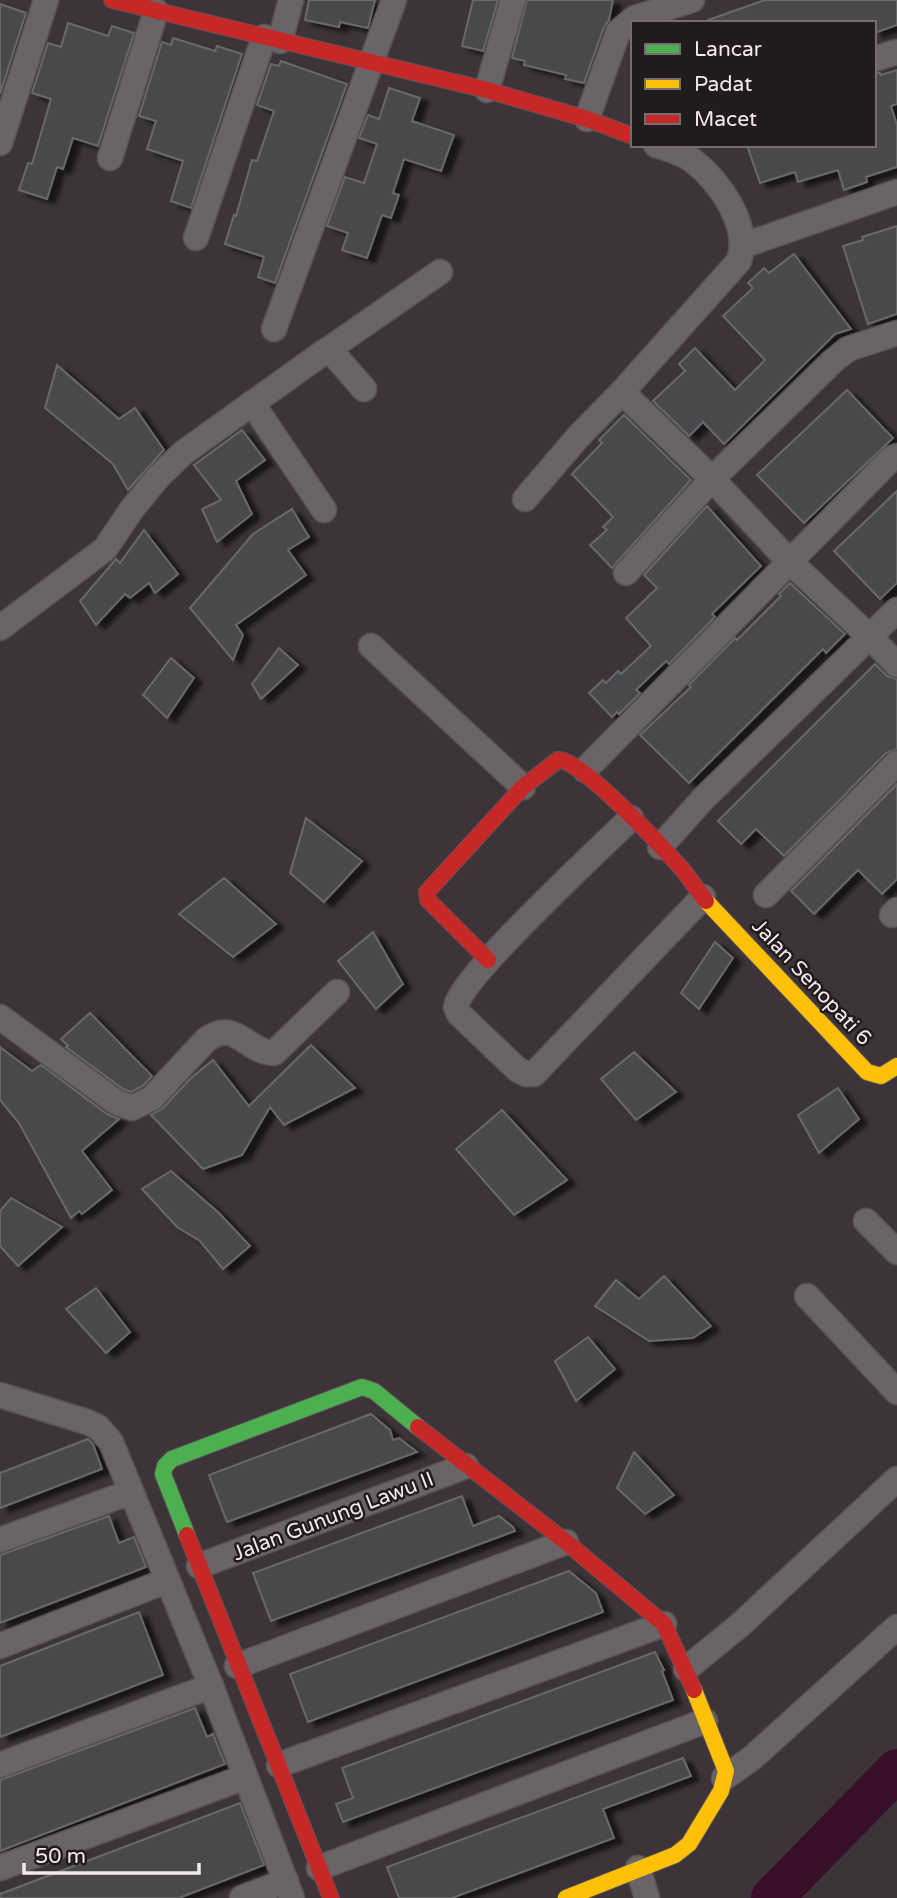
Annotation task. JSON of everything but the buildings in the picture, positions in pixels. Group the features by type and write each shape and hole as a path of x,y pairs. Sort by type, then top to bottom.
{"street":[{"path":"0,143 46,0"},
{"path":"111,0 170,9 272,39 486,90 587,119 631,135"},
{"path":"196,238 272,39 291,0"},
{"path":"274,329 394,0"},
{"path":"486,90 513,0"},
{"path":"587,119 614,40 622,27 635,18 692,0"},
{"path":"110,158 170,9"},
{"path":"876,58 897,52"},
{"path":"525,499 739,261 742,246 728,200 693,152 667,147"},
{"path":"742,246 897,192"},
{"path":"0,628 105,549 132,509 159,476 183,453 440,272"},
{"path":"626,573 712,479 841,354 861,344 897,333"},
{"path":"329,349 364,388"},
{"path":"622,392 712,479 790,562 897,665"},
{"path":"252,403 324,510"},
{"path":"488,960 428,900 427,892 523,787 558,760 565,759 585,770 892,458 897,456"},
{"path":"660,847 704,798 897,610"},
{"path":"371,646 523,787"},
{"path":"766,895 897,763"},
{"name":"Jalan Senopati 6","path":"585,770 660,847 703,897 867,1072 881,1076 897,1066"},
{"path":"631,818 488,960 458,999 455,1004 457,1010 518,1070 534,1074 703,897"},
{"path":"0,1017 116,1102 132,1108 152,1098 216,1032 229,1032 259,1050 274,1053 337,992"},
{"path":"866,1221 897,1252"},
{"path":"807,1296 897,1392"},
{"path":"331,1898 164,1479 164,1469 172,1459 362,1387 374,1391 566,1542 664,1624 686,1669 726,1770 722,1791 689,1844 675,1855 566,1898"},
{"path":"0,1395 98,1427 111,1442 211,1686 289,1889 242,1898"},
{"name":"Jalan Gunung Lawu II","path":"199,1566 466,1466"},
{"path":"686,1669 740,1625 897,1479"},
{"path":"0,1540 131,1492"},
{"path":"237,1666 566,1542"},
{"path":"0,1646 166,1581"},
{"path":"279,1765 664,1624"},
{"path":"724,1778 752,1758 897,1627"},
{"path":"0,1765 211,1686"},
{"path":"319,1868 705,1721"},
{"path":"0,1868 245,1777"},
{"path":"638,1868 647,1898"}],"waterway":[{"path":"772,1898 897,1770"}],"traffic: fast":[{"path":"187,1535 163,1474 165,1466 172,1459 362,1387 374,1391 418,1427"}],"traffic: slow":[{"path":"706,901 867,1072 881,1076 897,1066"},
{"path":"566,1898 675,1855 689,1844 721,1791 726,1771 694,1690"}],"traffic: jam":[{"path":"112,0 487,90 587,119 631,135"},
{"path":"488,960 428,900 427,892 523,787 558,760 569,763 584,773 622,806 683,870 706,901"},
{"path":"418,1427 566,1542 664,1624 694,1690"},
{"path":"187,1535 331,1898"}]}
